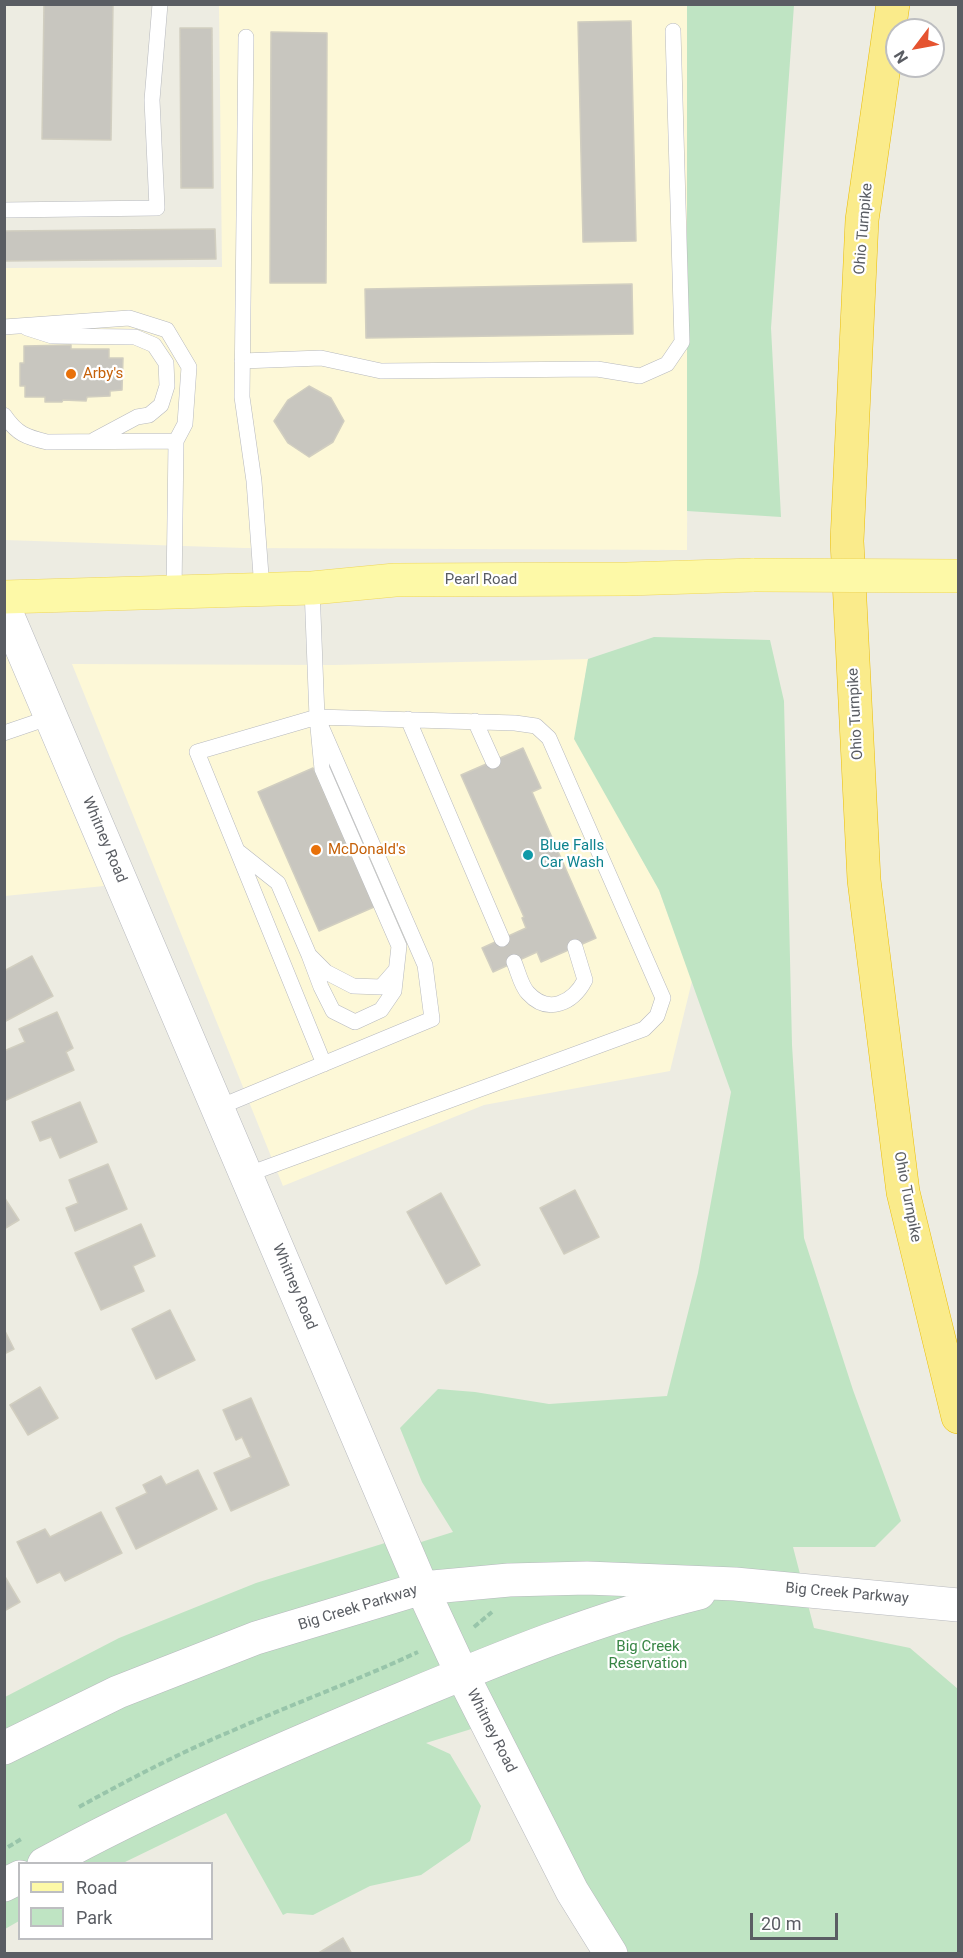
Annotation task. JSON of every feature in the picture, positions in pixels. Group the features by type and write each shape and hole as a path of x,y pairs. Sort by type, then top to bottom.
{"highway":[{"name":"Ohio Turnpike","path":"892,4 862,220 847,541 864,880 901,1181 958,1417"}],"main road":[{"name":"Pearl Road","path":"4,597 312,588 395,580 627,579 754,575 958,576"}],"street":[{"name":"Whitney Road","path":"4,607 422,1588 462,1674 572,1891 611,1953"},
{"name":"Big Creek Parkway","path":"4,1748 118,1692 256,1638 422,1588 509,1580 587,1578 735,1584 885,1596 958,1605"},
{"name":"Big Creek Parkway","path":"46,1862 114,1826 257,1760 526,1647 651,1605 735,1584"},
{"path":"4,1885 18,1878"}],"lane":[{"path":"4,210 157,208 152,100 160,4"},
{"path":"242,361 321,358 381,371 597,369 640,376 667,364 682,342 673,31"},
{"path":"246,37 242,397 254,481 262,589"},
{"path":"11,326 129,318 167,330 189,367 185,424 176,441 174,592"},
{"path":"11,326 52,336 135,337 154,345 166,363 167,387 161,405 149,415 137,417 92,442"},
{"path":"4,415 10,424 26,437 47,442 176,441"},
{"path":"237,850 278,883 333,1011 356,1022 381,1010 394,991 399,946 322,769 317,717 312,588"},
{"path":"4,733 51,717"},
{"path":"218,1108 432,1020 425,965 317,717"},
{"path":"246,1175 644,1029 657,1016 663,998 549,738 536,726 475,721 317,717 196,752 324,1064"},
{"path":"408,719 502,939"},
{"path":"475,721 493,761"},
{"path":"514,962 526,992 540,1002 558,1005 570,1000 585,980 575,948"},
{"path":"309,955 326,972 353,986 381,987 395,971"}],"shaded area":[{"path":"219,5 689,5 687,550 244,548 5,540 5,268 222,267"},
{"path":"4,651 8,658 104,886 5,896"},
{"path":"588,659 575,739 659,890 692,981 670,1071 484,1105 283,1186 72,664 334,665"}],"green space":[{"path":"687,5 794,5 771,328 781,517 687,511"},
{"name":"Big Creek Reservation","path":"654,637 770,640 784,701 792,1045 804,1238 853,1390 901,1521 875,1547 793,1547 814,1628 910,1648 958,1689 958,1953 612,1953 494,1722 426,1743 450,1754 481,1806 470,1841 421,1875 370,1886 313,1915 287,1913 283,1915 226,1813 125,1862 18,1862 18,1922 5,1929 5,1697 119,1638 256,1583 414,1534 418,1543 453,1532 422,1482 400,1428 438,1389 475,1392 549,1404 667,1396 698,1273 731,1092 659,890 574,739 588,659"}],"building":[{"path":"44,4 113,4 111,140 42,139"},
{"path":"631,21 636,241 583,242 578,22"},
{"path":"180,28 212,28 213,188 181,188"},
{"path":"271,32 327,33 326,283 270,283"},
{"path":"215,229 216,259 4,261 4,231"},
{"path":"632,284 633,334 366,338 365,289"},
{"name":"Arby's","path":"71,345 71,349 109,349 109,358 123,358 122,390 110,391 110,396 87,397 86,401 45,402 45,397 25,397 25,386 20,386 20,363 24,363 24,346"},
{"path":"309,386 331,398 344,421 333,442 309,457 288,443 274,421 288,400"},
{"name":"Blue Falls Car Wash","path":"523,748 541,788 532,792 596,938 541,962 537,952 493,972 482,948 526,928 522,918 524,917 461,775"},
{"name":"McDonald's","path":"313,768 374,907 319,931 258,792"},
{"path":"32,956 53,996 4,1022 4,971"},
{"path":"57,1012 73,1048 66,1052 74,1070 4,1101 4,1051 25,1042 19,1029"},
{"path":"80,1102 97,1142 60,1158 51,1137 40,1141 32,1122"},
{"path":"108,1164 127,1209 75,1231 66,1208 78,1203 69,1180"},
{"path":"575,1190 599,1237 564,1254 540,1208"},
{"path":"441,1193 480,1265 446,1284 407,1212"},
{"path":"4,1197 19,1220 4,1229"},
{"path":"141,1224 155,1256 133,1266 144,1291 101,1310 75,1253"},
{"path":"170,1310 195,1360 156,1379 132,1329"},
{"path":"4,1329 14,1349 4,1354"},
{"path":"40,1387 58,1418 28,1435 10,1405"},
{"path":"251,1398 289,1485 231,1511 214,1473 251,1457 242,1437 236,1440 223,1410"},
{"path":"198,1470 217,1509 136,1549 116,1508 147,1493 143,1485 161,1476 166,1485"},
{"path":"101,1512 122,1553 65,1581 60,1572 37,1583 17,1542 45,1529 50,1537"},
{"path":"4,1575 20,1602 4,1611"},
{"path":"343,1938 352,1954 317,1954"}],"place":[{"name":"Arby's","path":"71,374"},
{"name":"McDonald's","path":"316,850"},
{"name":"Blue Falls Car Wash","path":"528,855"}]}
